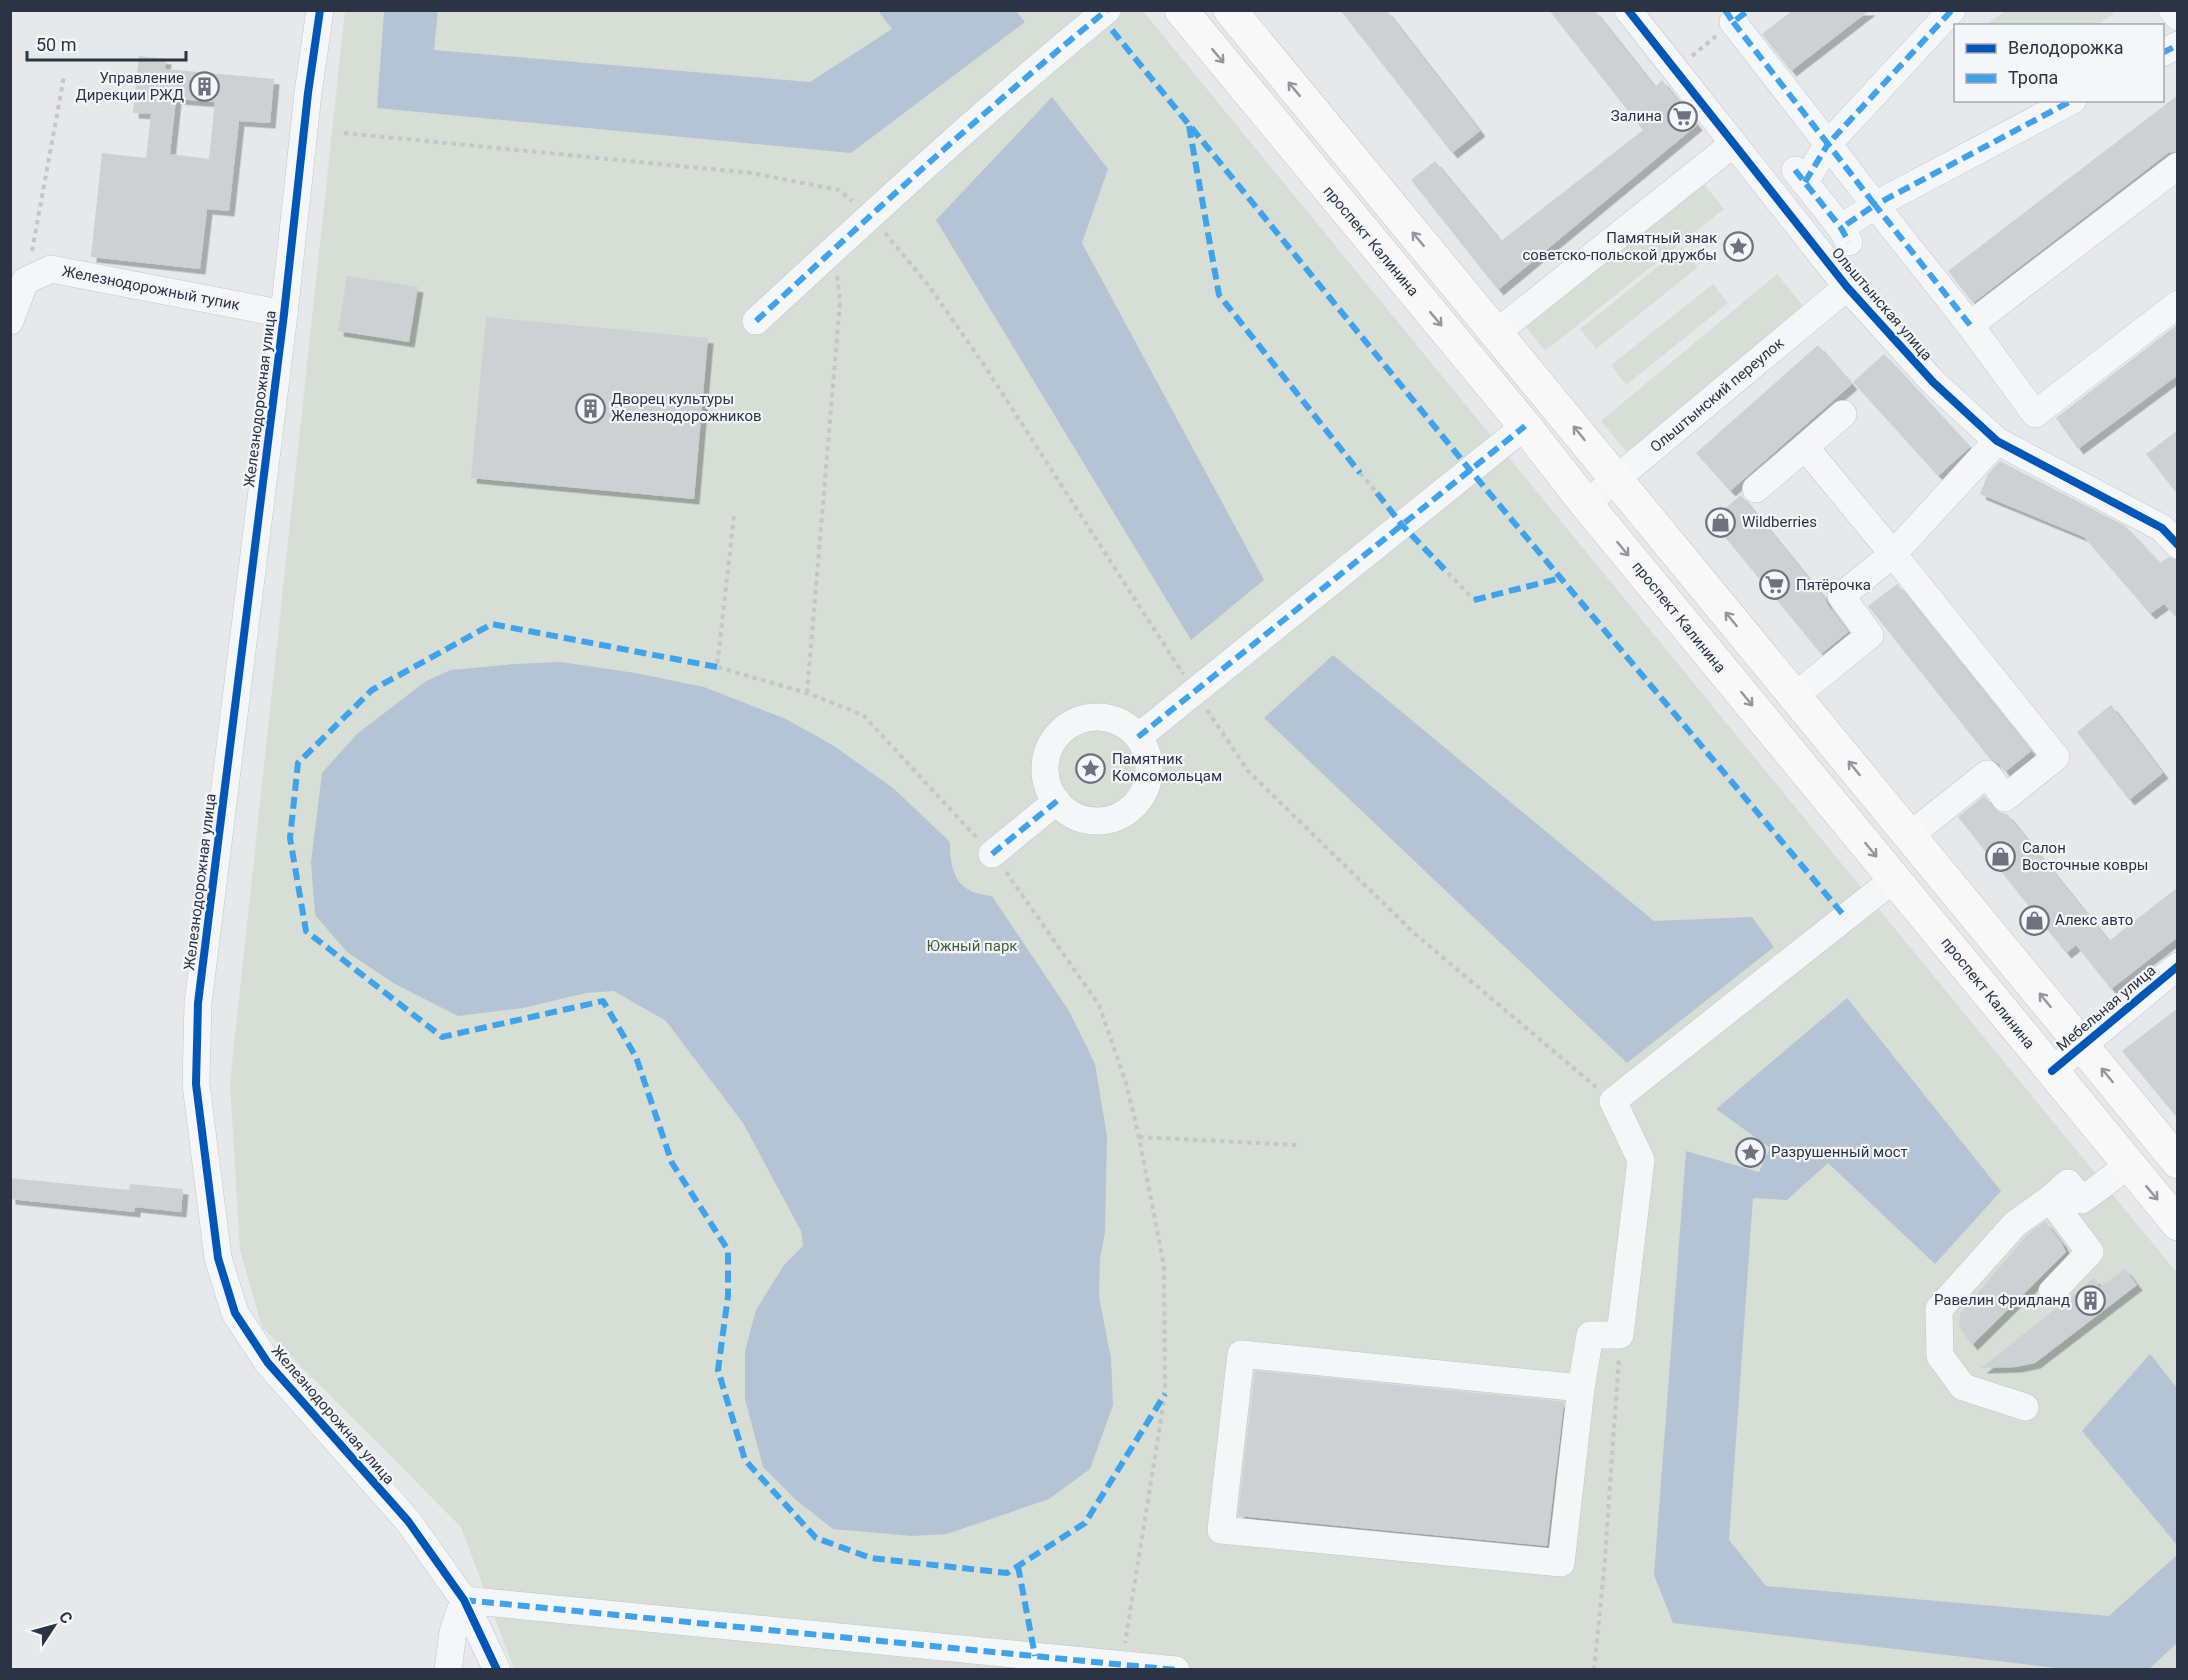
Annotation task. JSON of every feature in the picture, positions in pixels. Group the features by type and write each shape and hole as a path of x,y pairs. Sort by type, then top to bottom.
{"main road":[{"name":"проспект Калинина","path":"1181,10 1525,426 1586,504 2178,1224"},
{"path":"1230,10 2178,1162"}],"street":[{"name":"Железнодорожная улица","path":"320,10 198,1003 196,1084 218,1258 235,1313 268,1363 408,1521 464,1600 496,1670"},
{"path":"756,321 878,208 1107,10"},
{"name":"Ольштынская улица","path":"1628,10 1847,287 1933,382 1997,441 2162,528 2178,545"},
{"path":"1952,10 1800,176 1845,235 1875,205 2069,102"},
{"path":"2172,10 2178,18"},
{"path":"1736,14 1828,144 1970,325 2035,414 2178,304"},
{"path":"2164,52 2178,45"},
{"path":"1496,333 1732,144"},
{"path":"1970,325 2178,166"},
{"name":"Железнодорожный тупик","path":"25,281 51,269 284,314"},
{"path":"10,321 25,281"},
{"name":"Ольштынский переулок","path":"1586,504 1847,287"},
{"path":"1756,489 1843,414"},
{"path":"1138,737 1525,426"},
{"path":"1795,696 1870,635 1841,596 1893,554 1997,441"},
{"path":"1804,447 2056,757 2005,798 1987,774 1910,836"},
{"path":"1103,717 1128,727 1138,737 1147,757 1148,779 1143,793 1129,809 1110,819 1095,821 1080,818 1067,811 1057,801 1049,789 1046,763 1052,744 1065,728 1077,721 1103,717"},
{"path":"992,854 1057,801"},
{"path":"1581,1388 1241,1354 1221,1530 1561,1563 1581,1388 1590,1335 1620,1335 1641,1160 1613,1101 1894,879"},
{"name":"Мебельная улица","path":"2052,1071 2178,966"},
{"path":"2025,1407 1963,1387 1940,1356 1939,1309 2015,1224 2068,1183 2082,1200 2113,1177 2127,1163"},
{"path":"2050,1199 2091,1252 2052,1292"},
{"path":"448,1670 453,1632 464,1600 1176,1670"}],"path":[{"path":"1674,71 1736,14"},
{"path":"25,281 64,76"},
{"path":"344,133 751,173 839,190 878,208 1156,630 1204,684 1248,771 1414,933 1613,1101"},
{"path":"807,693 840,302 834,249"},
{"path":"1360,472 1377,494"},
{"path":"734,516 717,667 807,693 863,715 992,854 1014,882 1099,1005 1126,1083 1164,1266 1165,1394 1122,1664"},
{"path":"1448,573 1474,600"},
{"path":"1139,1137 1298,1145"},
{"path":"1594,1670 1620,1335"}],"green space":[{"name":"Южный парк","path":"345,11 1143,11 2177,1273 2177,1669 514,1669 461,1527 262,1327 240,1250 230,1083"},
{"path":"2005,11 2112,11 2114,13 2098,24 1986,24"},
{"path":"1699,178 1724,209 1545,351 1521,320"},
{"path":"1682,247 1698,267 1596,349 1580,329"},
{"path":"1777,274 1803,306 1627,452 1601,421"},
{"path":"1713,284 1728,303 1626,385 1611,365"}],"water":[{"path":"384,11 438,11 434,50 810,82 892,29 878,11 1016,11 1025,22 851,153 377,108"},
{"path":"1052,97 1108,169 1082,243 1264,580 1191,640 936,220"},
{"path":"1333,655 1654,921 1752,917 1774,947 1627,1063 1264,718"},
{"path":"561,662 635,673 704,687 786,719 834,746 893,788 950,842 952,864 958,880 971,891 992,896 1069,1011 1095,1064 1107,1136 1105,1232 1100,1259 1099,1297 1111,1358 1113,1405 1090,1469 1049,1499 947,1534 912,1536 833,1529 796,1500 763,1467 745,1399 745,1351 756,1310 784,1265 803,1246 801,1231 743,1123 666,1021 614,991 586,993 523,1008 458,1016 395,984 347,952 315,915 311,862 322,773 357,734 426,681 451,670"},
{"path":"1847,998 2001,1191 1935,1264 1828,1163 1787,1200 1753,1198 1729,1540 1766,1586 2109,1616 2177,1555 2177,1643 2149,1669 2065,1669 1673,1623 1654,1575 1686,1151 1759,1172 1770,1148 1716,1109"},
{"path":"2150,1354 2177,1388 2177,1545 2082,1431"}],"building":[{"path":"1340,10 1386,10 1480,131 1452,153"},
{"path":"1549,10 1594,10 1655,87 1662,80 1697,125 1498,290 1411,180 1435,161 1501,241 1643,130"},
{"path":"1793,10 1870,10 1791,71 1762,34"},
{"path":"139,56 166,59 165,69 274,79 270,123 239,121 229,211 207,209 200,269 91,257 102,153 146,158 151,114 133,113","holes":["176,99 215,102 209,159 170,154"]},
{"path":"2178,95 2178,151 2168,153 1973,303 1948,271"},
{"path":"347,276 418,287 409,342 338,331"},
{"name":"Дворец культуры Железнодорожников","path":"486,317 708,338 694,499 471,478"},
{"path":"2178,324 2178,375 2078,449 2056,418"},
{"path":"1818,345 1852,384 1730,491 1696,453"},
{"path":"1884,354 1970,447 1938,476 1853,382"},
{"path":"2178,430 2178,495 2146,454"},
{"path":"2000,461 2125,526 2160,563 2169,557 2178,560 2178,619 2164,604 2150,614 2084,537 1980,494 1988,474"},
{"path":"1741,495 1825,598 1848,632 1821,654 1711,520"},
{"path":"1897,584 2031,751 2005,772 1999,764 1990,759 1868,606"},
{"path":"2111,705 2163,773 2129,800 2077,732"},
{"path":"1984,796 1998,812 2007,814 2109,941 2178,887 2178,937 2111,989 2076,945 2066,953 1958,817"},
{"path":"2178,1008 2178,1119 2122,1051"},
{"path":"10,1178 129,1190 130,1184 183,1189 181,1212 135,1207 135,1212 10,1199"},
{"path":"2045,1222 2066,1252 1972,1345 1959,1326 1960,1314 2026,1236"},
{"path":"2125,1269 2137,1285 2035,1363 2016,1367 1981,1368 2094,1278 2100,1287"},
{"path":"1255,1371 1564,1402 1547,1546 1238,1516"}],"marked path":[{"path":"756,321 973,124 1107,10"},
{"path":"1725,10 1733,22 1749,10"},
{"path":"1733,22 1828,144 1952,10"},
{"path":"1112,30 1470,470 1846,918"},
{"path":"2164,52 2178,45"},
{"path":"1970,325 1875,205 2069,102"},
{"path":"1189,126 1219,295 1360,473"},
{"path":"1805,182 1828,144 1875,205 1841,228"},
{"path":"1795,170 1841,228 1849,242"},
{"path":"1138,737 1525,426"},
{"path":"1377,493 1402,525 1448,573"},
{"path":"1474,600 1561,578"},
{"path":"717,667 492,624 372,690 298,763 290,838 306,931 442,1037 603,1001 636,1057 672,1163 728,1250 728,1296 718,1370 745,1460 816,1538 871,1558 1007,1573 1085,1523 1165,1394"},
{"path":"992,854 1057,801"},
{"path":"1018,1566 1035,1656"},
{"path":"464,1600 1176,1670"}],"cycle path":[{"path":"320,10 198,1003 196,1084 218,1258 235,1313 268,1363 408,1521 464,1600 497,1670"},
{"path":"1628,10 1847,287 1933,382 1997,441 2162,528 2178,545"},
{"path":"2052,1071 2178,966"}],"place":[{"name":"Управление Дирекции РЖД","path":"205,87"},
{"name":"Залина","path":"1683,116"},
{"name":"Памятный знак советско-польской дружбы","path":"1738,247"},
{"name":"Дворец культуры Железнодорожников","path":"590,408"},
{"name":"Wildberries","path":"1721,522"},
{"name":"Пятёрочка","path":"1775,585"},
{"name":"Памятник Комсомольцам","path":"1091,768"},
{"name":"Салон Восточные ковры","path":"2001,857"},
{"name":"Алекс авто","path":"2034,920"},
{"name":"Разрушенный мост","path":"1750,1152"},
{"name":"Равелин Фридланд","path":"2091,1300"}]}
